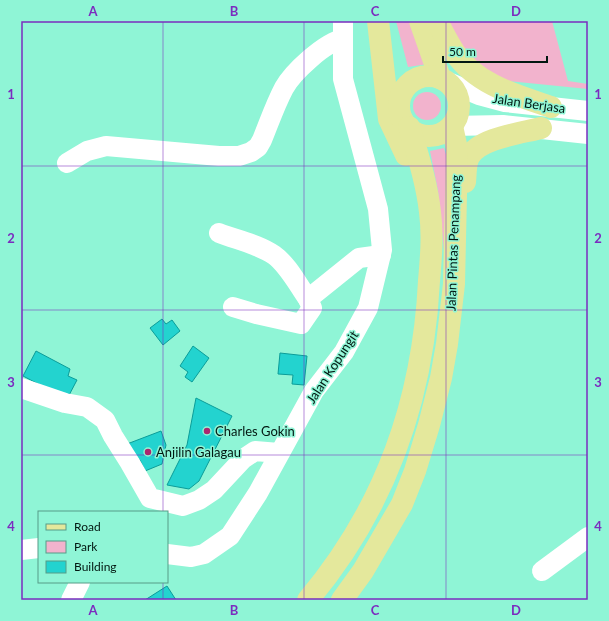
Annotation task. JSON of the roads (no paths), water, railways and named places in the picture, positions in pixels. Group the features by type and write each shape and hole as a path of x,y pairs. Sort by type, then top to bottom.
{"main road":[{"name":"Jalan Pintas Penampang","path":"378,21 388,114 407,158 413,179 420,210 423,244 430,278"},
{"path":"386,21 403,120 416,132 425,135 435,135 444,132 452,126 457,118 459,108 459,99 455,90 444,80 431,76 414,80 402,94 400,102"},
{"path":"420,21 444,80"},
{"path":"437,21 455,54 480,78 502,90 551,107"},
{"name":"Jalan Pintas Penampang","path":"342,600 385,535 402,504 415,471 430,425 441,378 447,344 454,280 457,148 452,126"},
{"name":"Jalan Pintas Penampang","path":"308,600 343,552 375,500 395,456 409,413 416,383 428,304 433,243 430,211 424,178 409,127"},
{"path":"454,280 461,251 466,168 469,157 476,149 488,142 541,128"}],"street":[{"path":"67,163 87,151 106,146 219,156 244,155 258,147 285,87 321,50 334,41 343,30"},
{"name":"Jalan Kopungit","path":"168,554 191,557 204,554 230,536 248,509 314,391 344,352 368,308 382,250 378,209 343,79 343,30"},
{"name":"Jalan Berjasa","path":"444,80 479,95 505,102 588,111"},
{"name":"Jalan Berjasa","path":"452,126 503,125 588,134"},
{"path":"219,233 260,247 275,255 285,266 308,299 312,308 301,324 256,314 233,307"},
{"path":"308,299 359,258 381,255"},
{"path":"21,388 65,403 87,407 105,420 150,498 183,506 199,500 214,490 243,459 255,451 279,453"},
{"path":"542,571 588,537"},
{"path":"21,550 38,548"},
{"path":"71,600 80,583"}],"place":[{"name":"Charles Gokin","path":"207,431"},
{"name":"Anjilin Galagau","path":"148,452"}]}
